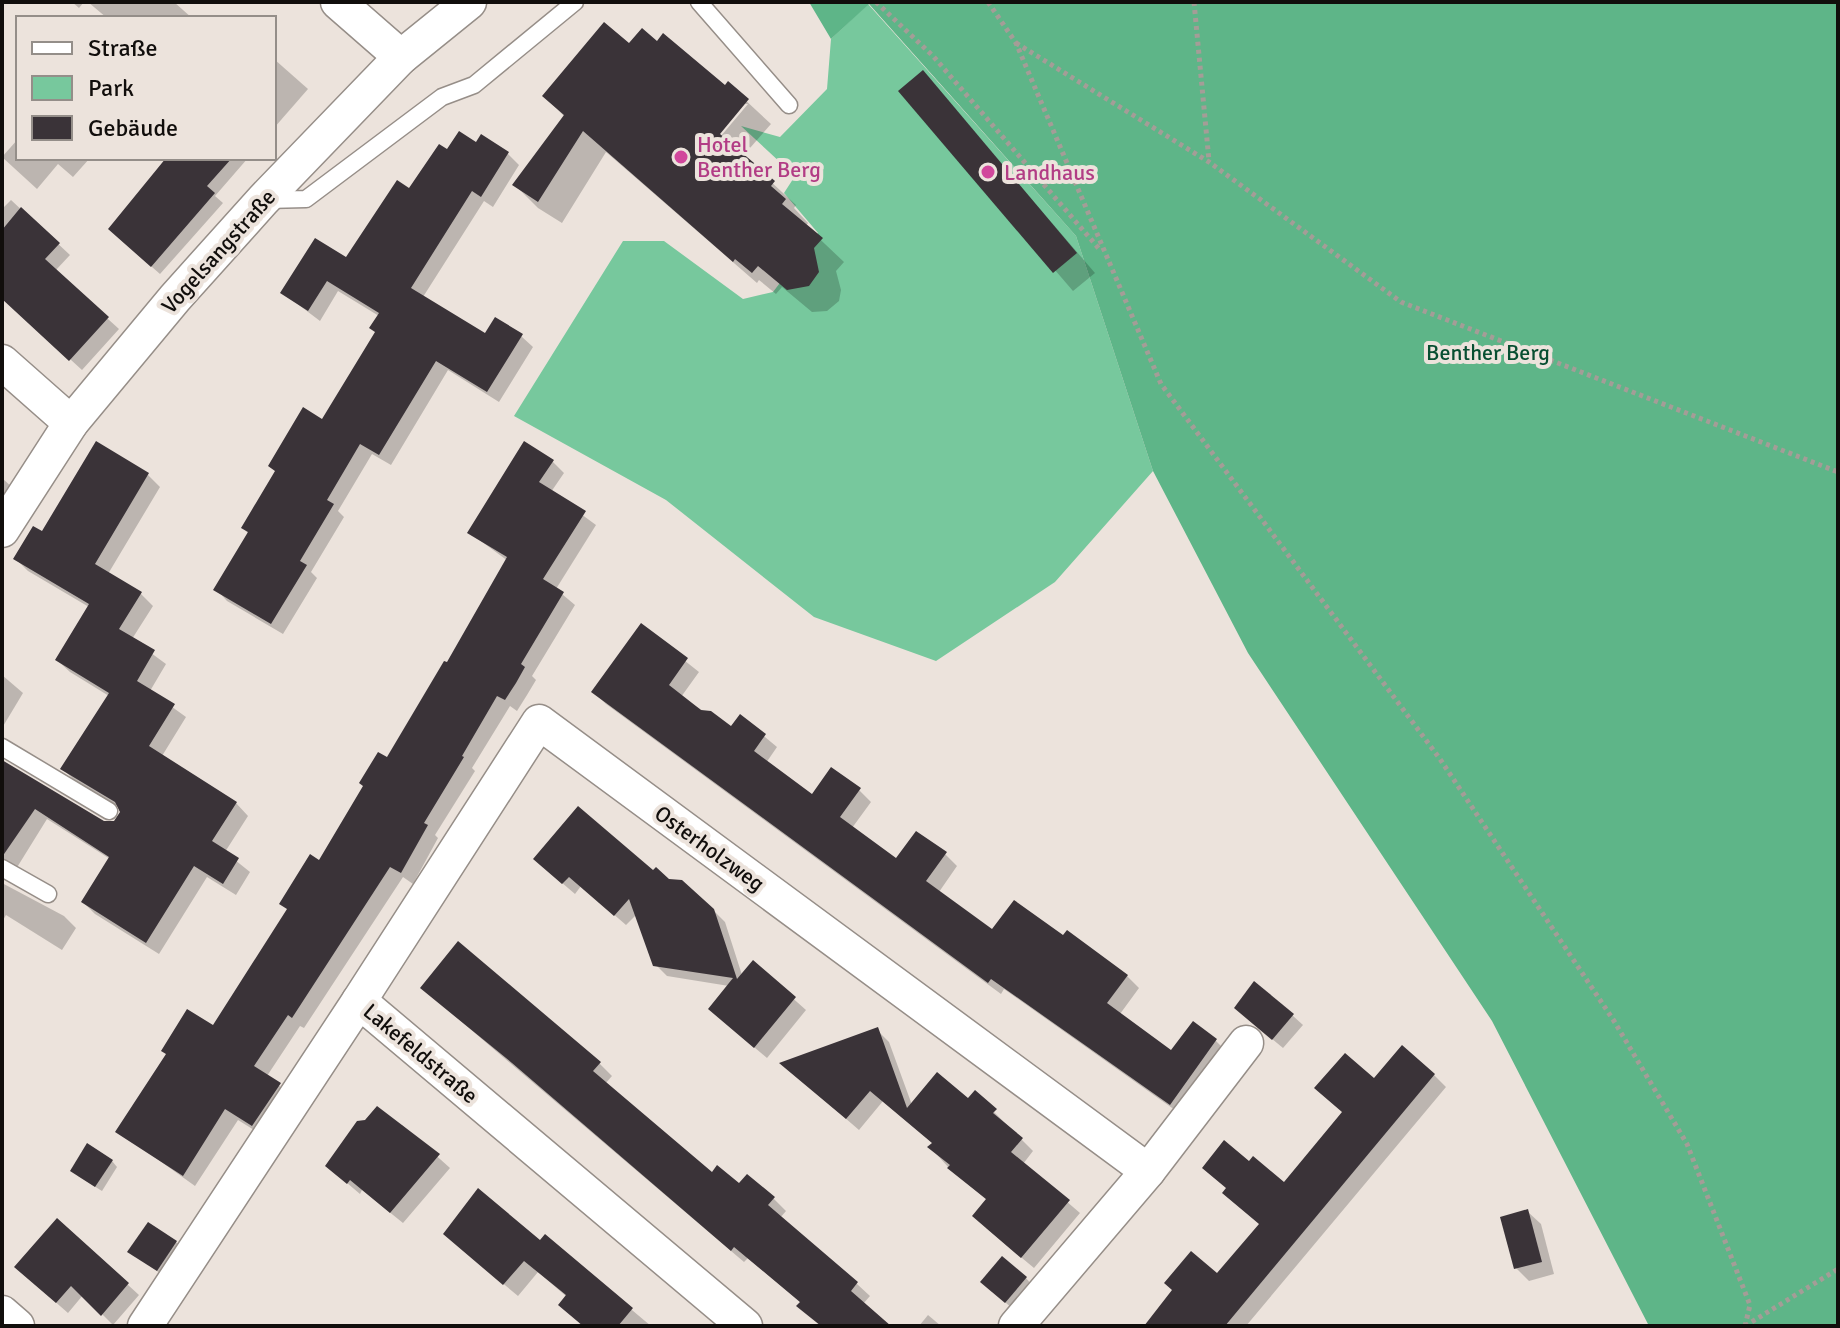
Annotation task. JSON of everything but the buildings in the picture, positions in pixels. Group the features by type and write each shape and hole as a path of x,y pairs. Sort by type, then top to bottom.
{"street":[{"path":"338,2 401,57"},
{"name":"Vogelsangstraße","path":"2,530 71,423 175,298 263,200 401,57 469,2"},
{"path":"2,362 71,423"},
{"name":"Osterholzweg","path":"359,1001 539,722 1148,1171"},
{"name":"Lakefeldstraße","path":"145,1326 359,1001 745,1326"},
{"path":"1016,1326 1148,1171 1246,1043"},
{"path":"2,1313 17,1326"}],"lane":[{"path":"263,200 306,199 442,97 474,85 575,2"},
{"path":"699,2 789,105"},
{"path":"2,747 109,811"},
{"path":"2,868 48,894"}],"path":[{"path":"876,2 933,56 1104,255"},
{"path":"988,2 1016,43 1161,384 1440,759 1647,1076 1687,1144 1750,1305 1745,1326"},
{"path":"1194,2 1209,162"},
{"path":"1016,43 1209,162 1401,302 1838,472"},
{"path":"1745,1326 1838,1269"}],"green space":[{"name":"Benther Berg","path":"809,2 1838,2 1838,1326 1649,1326 1492,1021 1248,653 1153,471 1076,236 869,4 831,39"},
{"path":"868,4 1076,236 1153,471 1055,582 936,661 814,617 666,500 514,416 623,241 664,241 743,299 773,292 818,233 784,193 795,176 741,126 780,137 827,89 831,39"}],"place":[{"name":"Hotel Benther Berg","path":"681,157"},
{"name":"Landhaus","path":"988,172"}]}
